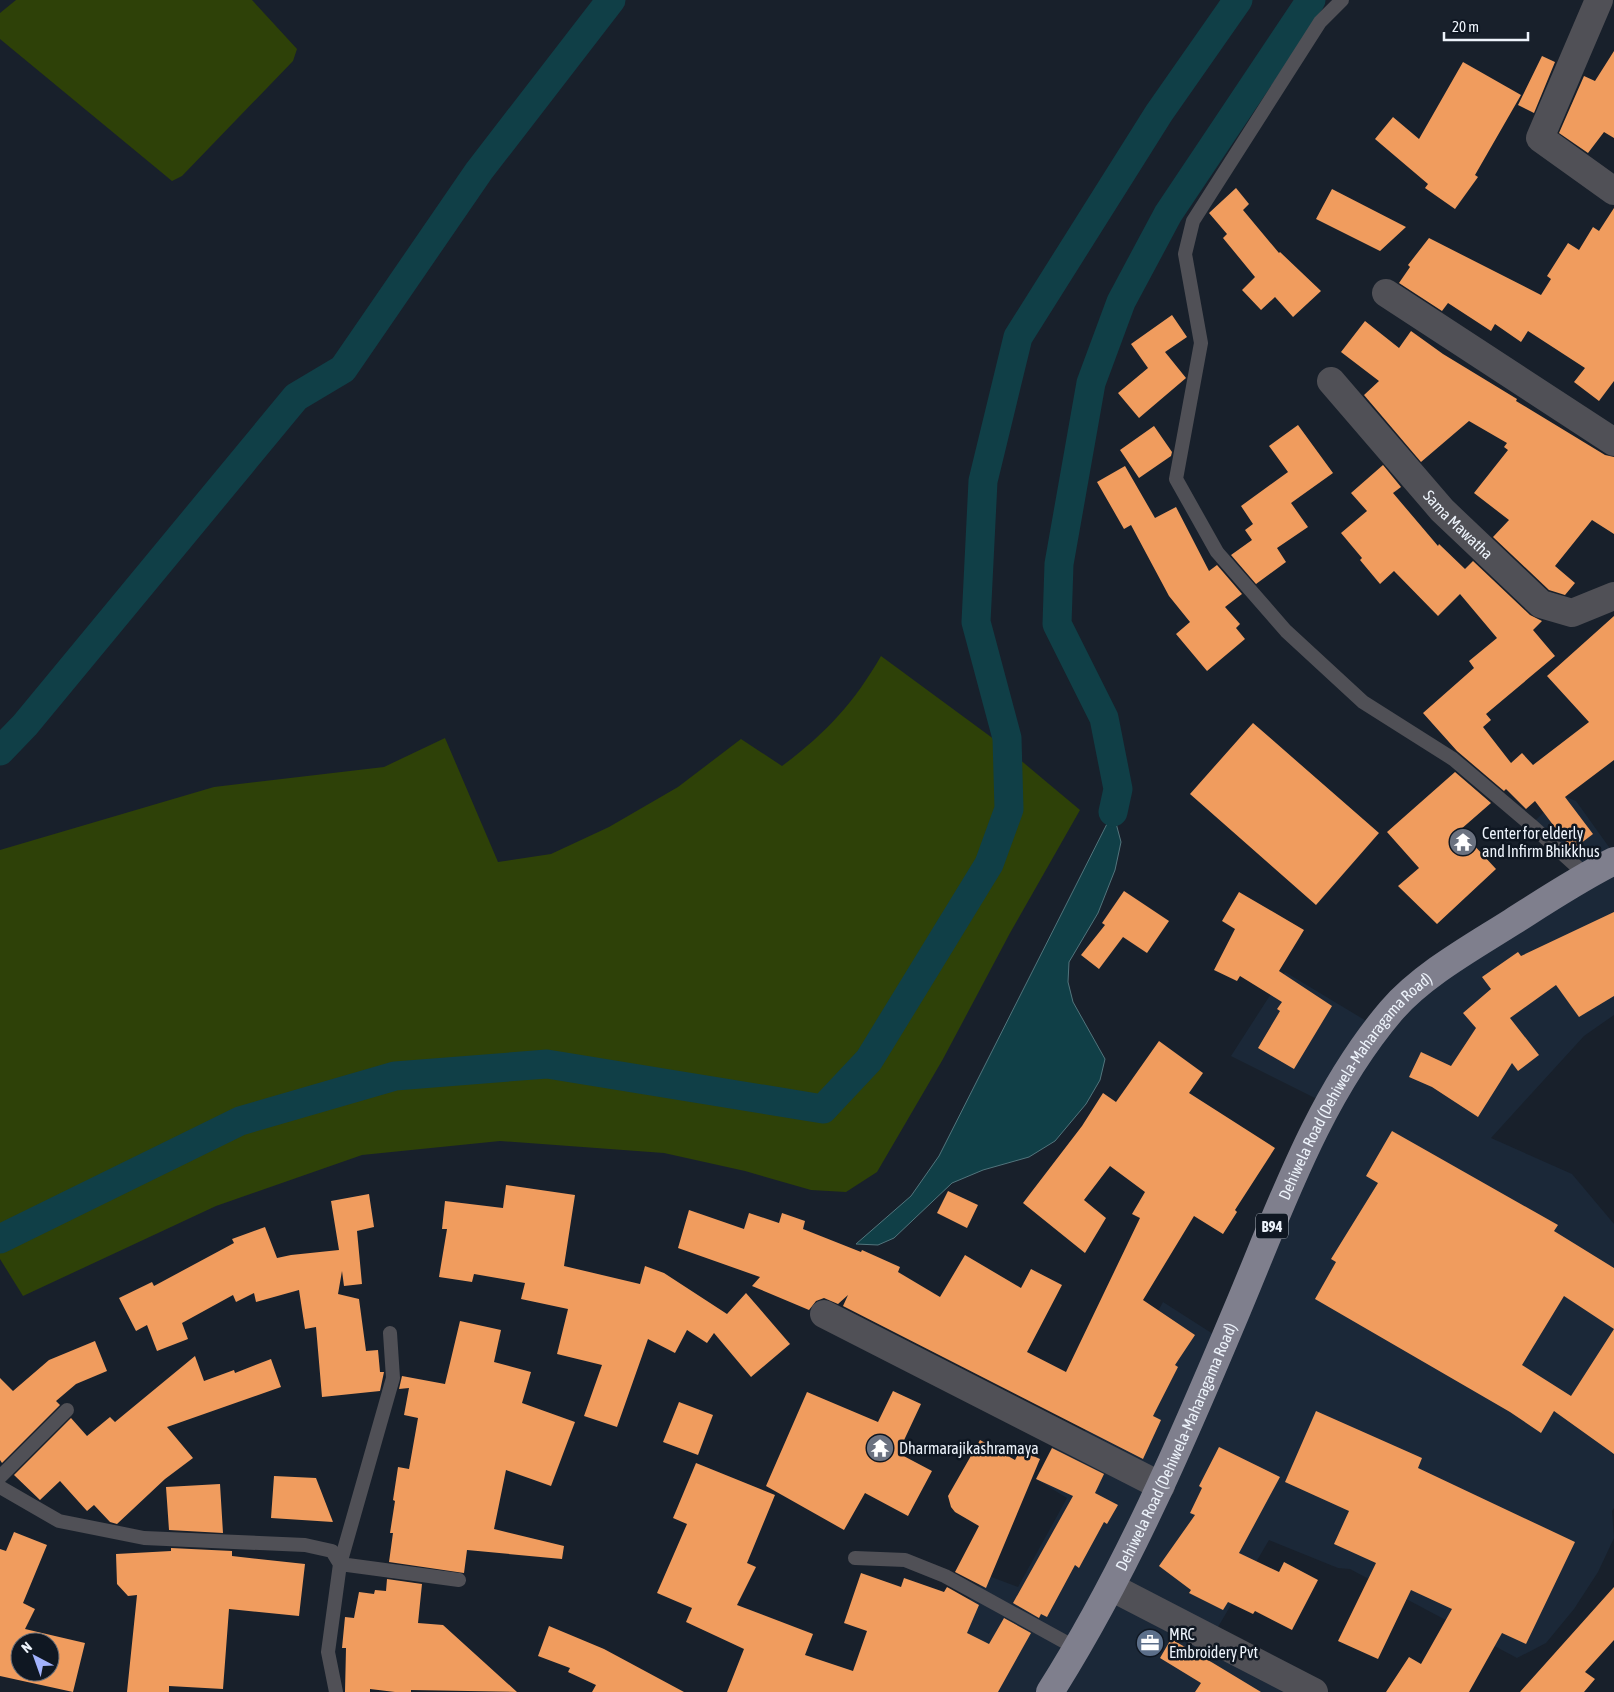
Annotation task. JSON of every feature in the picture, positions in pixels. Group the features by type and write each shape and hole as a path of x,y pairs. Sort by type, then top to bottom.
{"main road":[{"name":"Dehiwela Road (Dehiwela-Maharagama Road)","path":"1050,1692 1111,1586 1160,1486 1198,1403 1304,1150 1365,1046 1392,1010 1460,954 1586,875 1614,861"}],"street":[{"path":"1599,0 1540,138 1614,191"},
{"path":"1386,293 1614,442"},
{"name":"Sama Mawatha","path":"1331,381 1442,510 1541,604 1572,613 1614,596"},
{"path":"824,1314 1160,1486"},
{"path":"1111,1586 1314,1692"}],"lane":[{"path":"1342,0 1320,22 1192,221 1185,254 1201,343 1176,479 1217,552 1286,631 1364,702 1453,759 1531,825 1586,875"},
{"path":"336,1692 328,1652 340,1564 393,1378 390,1333"},
{"path":"0,1477 68,1410"},
{"path":"0,1487 59,1522 144,1538 305,1545 332,1552 340,1564 459,1580"},
{"path":"855,1558 905,1560 945,1576 1076,1648"}],"shaded area":[{"path":"1561,795 1576,801 1614,854 1614,1015 1584,1036 1491,1138 1572,1174 1614,1224 1614,1508 1612,1511 1614,1538 1598,1572 1574,1609 1546,1643 1517,1658 1350,1569 1338,1568 1269,1540 1211,1639 1314,1692 904,1692 941,1630 975,1593 986,1575 1018,1587 1067,1498 1036,1479 1058,1435 1078,1444 1097,1408 1141,1343 1163,1302 1224,1341 1329,1105 1231,1056 1285,972 1378,1028 1585,875 1531,825"},
{"path":"1113,812 1121,842 1115,870 1098,913 1069,962 1068,982 1073,1002 1105,1059 1100,1080 1086,1104 1055,1141 1029,1157 983,1170 952,1183 894,1238 878,1245 856,1244 911,1196 939,1156"}],"green space":[{"path":"16,0 252,0 297,49 293,61 182,176 172,181 0,39 0,13"},
{"path":"881,656 1006,748 1080,810 1010,933 943,1059 877,1172 846,1192 811,1190 745,1171 664,1153 500,1141 362,1155 216,1206 23,1296 0,1259 0,850 214,787 384,767 445,738 498,862 551,854 609,827 678,787 741,739 782,766 812,742 838,717 860,689"}],"building":[{"path":"1614,51 1614,138 1604,132 1588,153 1559,133 1584,76 1595,81"},
{"path":"1542,56 1555,62 1534,113 1518,105"},
{"path":"1463,62 1521,95 1475,175 1478,177 1455,209 1425,188 1428,184 1375,139 1393,117 1419,139"},
{"path":"1236,188 1249,204 1243,210 1279,253 1321,291 1293,317 1275,297 1261,310 1242,290 1255,277 1223,238 1227,234 1209,213"},
{"path":"1332,189 1406,227 1380,251 1316,219"},
{"path":"1614,208 1614,381 1599,401 1574,382 1585,368 1528,331 1521,342 1495,324 1491,331 1448,303 1442,311 1399,283 1410,267 1408,265 1429,238 1541,295 1551,279 1547,276 1568,243 1579,250 1593,227 1599,231"},
{"path":"1172,315 1187,337 1165,352 1186,378 1139,418 1118,393 1148,368 1131,344"},
{"path":"1365,321 1399,348 1411,331 1443,354 1517,399 1516,401 1605,455 1614,457 1614,534 1592,520 1555,566 1575,583 1565,595 1549,590 1493,537 1509,520 1474,493 1508,450 1504,447 1507,443 1469,421 1421,462 1364,395 1379,381 1341,352"},
{"path":"1298,425 1333,473 1291,503 1308,527 1277,548 1286,562 1256,584 1231,555 1252,540 1245,530 1253,524 1241,506 1288,472 1269,446"},
{"path":"1154,426 1172,452 1171,456 1139,478 1120,450"},
{"path":"1383,465 1401,487 1393,493 1438,546 1439,544 1465,569 1473,561 1530,615 1542,621 1533,630 1555,656 1486,714 1491,720 1483,727 1511,763 1522,753 1533,765 1589,722 1547,676 1614,616 1614,760 1565,797 1593,834 1572,850 1535,801 1526,809 1506,789 1504,791 1457,751 1423,713 1474,668 1469,661 1497,638 1460,594 1438,616 1394,571 1380,584 1341,533 1367,511 1351,493"},
{"path":"1125,466 1155,518 1176,507 1209,571 1217,565 1242,594 1225,607 1240,624 1236,628 1245,639 1207,671 1176,634 1190,622 1169,596 1131,525 1124,529 1097,482"},
{"path":"1253,723 1379,833 1316,905 1190,794"},
{"path":"1455,772 1491,803 1460,830 1496,869 1437,924 1398,886 1419,868 1387,832"},
{"path":"1124,891 1169,921 1147,953 1123,937 1099,969 1081,955 1105,925 1102,923"},
{"path":"1239,892 1304,930 1279,971 1332,1006 1294,1069 1258,1048 1280,1011 1277,1009 1282,1002 1240,976 1237,981 1214,970 1235,929 1222,921"},
{"path":"1614,912 1614,996 1579,1017 1556,985 1510,1018 1539,1055 1518,1071 1512,1063 1478,1117 1432,1087 1409,1077 1421,1052 1451,1066 1476,1028 1463,1013 1491,989 1482,977 1518,952 1521,956"},
{"path":"1159,1041 1203,1073 1189,1093 1275,1148 1235,1210 1237,1212 1223,1234 1194,1216 1143,1300 1195,1335 1175,1365 1178,1367 1153,1416 1161,1420 1143,1459 843,1306 848,1295 838,1304 824,1298 816,1301 809,1310 752,1286 760,1277 678,1248 689,1210 744,1229 749,1213 779,1223 782,1213 805,1221 803,1229 861,1252 862,1250 900,1267 898,1272 940,1297 965,1255 1021,1288 1031,1269 1062,1285 1027,1352 1066,1372 1140,1218 1132,1214 1145,1192 1110,1166 1084,1200 1106,1218 1085,1253 1023,1203 1082,1126 1103,1093 1116,1102"},
{"path":"1392,1131 1558,1225 1554,1231 1614,1268 1614,1329 1614,1454 1554,1411 1541,1433 1510,1412 1315,1299 1336,1262 1331,1259 1378,1183 1366,1176","holes":["1564,1296 1614,1329 1571,1396 1522,1365"]},
{"path":"506,1185 575,1195 564,1266 640,1284 645,1266 664,1273 727,1314 746,1293 790,1344 751,1377 714,1333 707,1343 687,1330 675,1353 648,1339 617,1427 584,1416 602,1365 557,1354 568,1309 521,1299 525,1283 474,1274 472,1282 439,1277 447,1229 442,1229 445,1201 503,1208"},
{"path":"948,1191 978,1205 967,1228 937,1213"},
{"path":"369,1194 374,1227 357,1231 362,1284 344,1286 342,1271 338,1294 359,1299 366,1351 378,1350 380,1372 384,1372 380,1391 322,1397 316,1327 305,1329 299,1290 256,1302 254,1293 236,1302 233,1295 182,1323 188,1339 157,1351 147,1325 136,1331 119,1298 152,1282 154,1286 234,1243 232,1239 265,1227 277,1258 339,1250 331,1201"},
{"path":"460,1321 501,1330 494,1362 531,1372 522,1403 575,1422 551,1486 506,1470 494,1529 564,1546 562,1559 467,1550 464,1573 389,1562 393,1533 390,1533 395,1501 393,1500 398,1467 409,1469 418,1418 404,1415 409,1388 399,1389 402,1376 445,1384"},
{"path":"95,1341 107,1371 76,1384 56,1401 60,1405 2,1463 0,1460 0,1378 13,1391 49,1360"},
{"path":"195,1356 204,1381 234,1370 235,1373 271,1359 281,1387 167,1427 193,1458 165,1479 117,1524 110,1522 94,1505 87,1511 60,1481 40,1500 14,1475 71,1418 87,1436 110,1417 115,1422"},
{"path":"893,1391 921,1404 898,1453 932,1471 908,1516 865,1493 844,1530 766,1486 807,1392 878,1422"},
{"path":"679,1402 713,1415 698,1455 663,1442"},
{"path":"1316,1411 1422,1458 1418,1468 1575,1542 1526,1644 1502,1633 1469,1692 1386,1692 1409,1657 1421,1664 1452,1609 1411,1590 1378,1659 1338,1641 1376,1563 1334,1544 1349,1511 1285,1482"},
{"path":"980,1440 1015,1460 1020,1450 1040,1459 986,1588 955,1572 979,1526 955,1512 951,1507 948,1496"},
{"path":"1219,1447 1280,1477 1239,1553 1279,1572 1284,1562 1318,1580 1292,1630 1255,1611 1253,1614 1228,1602 1223,1610 1189,1593 1191,1590 1159,1566 1195,1515 1190,1513 1202,1488 1199,1486"},
{"path":"1052,1448 1104,1474 1095,1493 1118,1505 1107,1524 1104,1522 1079,1568 1075,1565 1047,1617 1041,1614 1039,1618 1013,1603 1073,1496 1036,1479"},
{"path":"696,1463 775,1495 747,1563 756,1567 737,1605 813,1634 805,1655 853,1671 867,1631 844,1623 861,1573 901,1587 904,1578 944,1592 947,1587 979,1605 967,1633 989,1644 1004,1618 1031,1633 998,1692 727,1692 744,1649 686,1622 692,1608 657,1593 687,1524 673,1518"},
{"path":"274,1476 316,1478 333,1522 271,1518"},
{"path":"220,1484 223,1533 169,1530 166,1487"},
{"path":"14,1532 47,1545 23,1603 35,1609 25,1629 38,1632 10,1632 10,1678 0,1676 0,1549 6,1551"},
{"path":"171,1548 232,1551 232,1556 305,1564 299,1616 229,1609 223,1689 169,1686 169,1692 127,1692 137,1595 128,1596 117,1584 116,1554 171,1551"},
{"path":"387,1579 422,1584 418,1623 443,1625 517,1692 411,1690 411,1692 395,1692 370,1689 370,1692 345,1692 346,1648 342,1648 345,1617 354,1618 359,1592 374,1594 375,1590 386,1591"},
{"path":"1614,1587 1614,1640 1585,1672 1595,1679 1584,1692 1520,1692"},
{"path":"549,1626 604,1649 684,1692 592,1692 596,1685 568,1672 570,1668 538,1656"},
{"path":"60,1637 85,1643 73,1692 27,1682 60,1682"},
{"path":"1171,1639 1261,1692 1195,1692 1201,1683 1160,1658"}],"waterway":[{"path":"0,751 25,725 296,397 343,369 479,171 611,0"},
{"path":"0,1239 240,1121 395,1076 547,1064 823,1109 869,1060 989,864 1009,809 1007,738 976,622 983,481 1018,337 1159,113 1238,0"},
{"path":"1113,812 1118,789 1104,718 1057,624 1059,564 1091,383 1121,302 1168,214 1311,0"}],"place":[{"name":"Center for elderly and Infirm Bhikkhus","path":"1463,842"},
{"name":"Dharmarajikashramaya","path":"880,1448"},
{"name":"MRC Embroidery Pvt","path":"1150,1643"}]}
